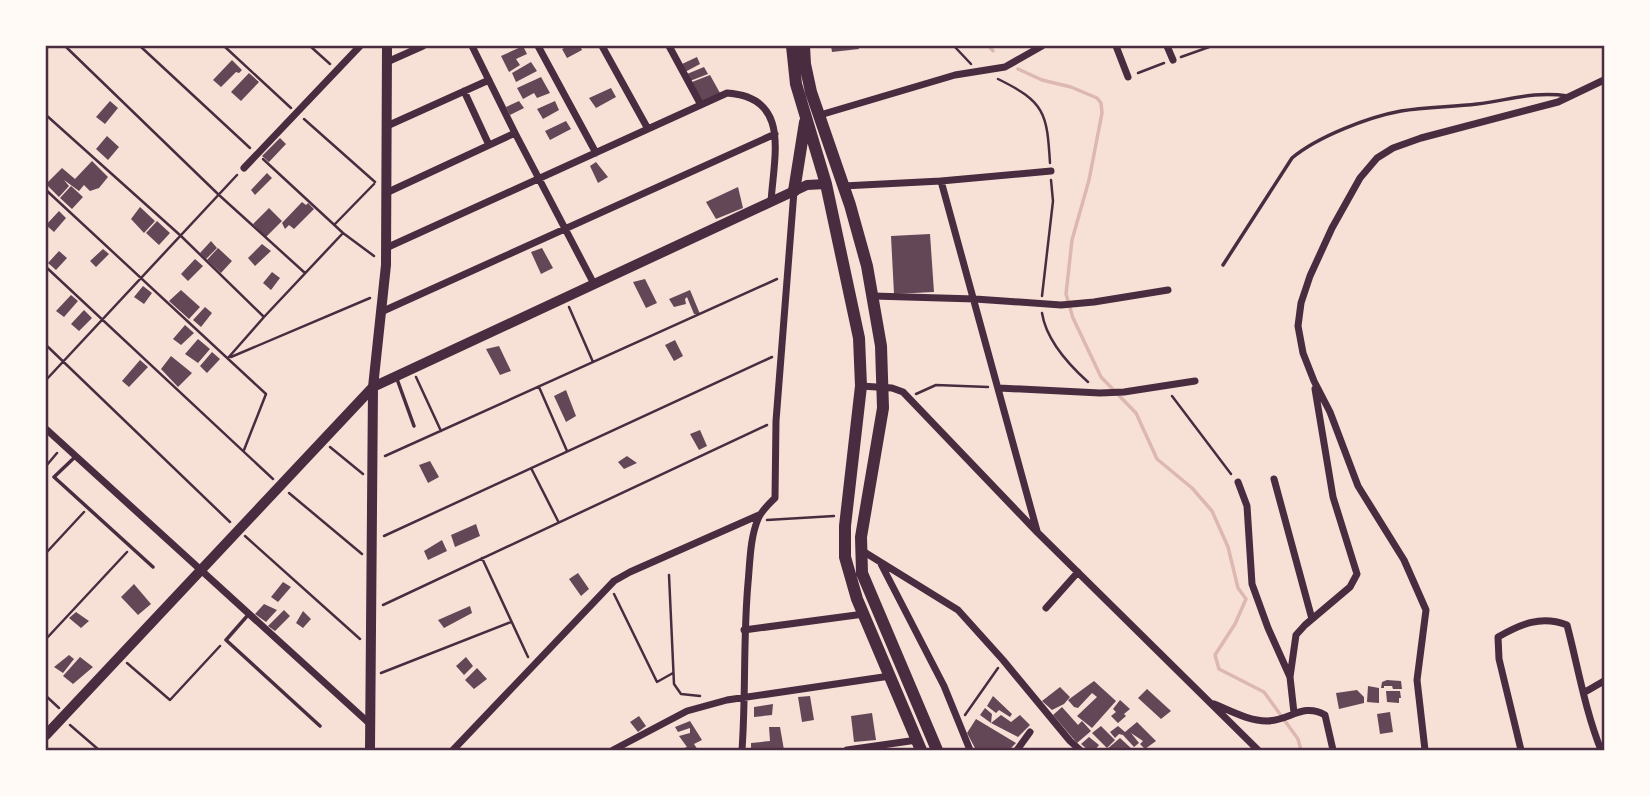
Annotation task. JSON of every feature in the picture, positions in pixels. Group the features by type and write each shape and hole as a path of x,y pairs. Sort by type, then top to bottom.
{"main road":[{"path":"792,46 793,71 826,184 855,315 861,386 846,515 845,556 864,614 919,745"},
{"path":"804,46 807,77 857,228 873,296 881,346 881,427 860,549 862,573 937,751"},
{"path":"794,191 806,118"}],"street":[{"path":"244,168 360,46"},
{"path":"370,751 373,387 386,248 387,46"},
{"path":"387,62 423,46"},
{"path":"472,46 514,133 594,284"},
{"path":"538,46 596,153"},
{"path":"602,46 648,129"},
{"path":"669,46 701,105"},
{"path":"820,115 955,75 1005,67 1042,46"},
{"path":"1116,46 1128,77"},
{"path":"1167,46 1173,60"},
{"path":"387,127 489,80"},
{"path":"1425,751 1417,681 1426,610 1404,560 1358,486 1330,412 1314,381 1303,352 1298,326 1301,303 1332,228 1360,177 1377,158 1393,148 1421,138 1574,96 1605,80"},
{"path":"464,91 489,145"},
{"path":"386,248 727,93 746,94 764,105 774,122 771,202"},
{"path":"386,193 514,133"},
{"path":"381,312 775,134"},
{"path":"843,186 1051,172"},
{"path":"941,181 1037,532"},
{"path":"46,735 373,387 794,191 813,184 826,184"},
{"path":"453,751 610,584 630,572 758,518 775,498 776,421 794,191"},
{"path":"873,296 1061,304 1168,289"},
{"path":"999,388 1104,393 1195,381"},
{"path":"1292,714 1290,677 1296,635 1353,583 1357,574 1333,497 1314,381"},
{"path":"861,386 897,389 908,397 1037,532 1258,751"},
{"path":"46,429 370,724"},
{"path":"1274,479 1312,618"},
{"path":"1238,482 1247,506 1252,584 1290,677"},
{"path":"742,751 746,697 744,630 750,552 758,518"},
{"path":"860,549 958,610 1080,751"},
{"path":"879,561 944,686 970,751"},
{"path":"1046,608 1077,572"},
{"path":"744,630 864,614"},
{"path":"1521,751 1499,659 1498,637 1520,624 1552,619 1566,625 1585,692 1591,726 1601,751"},
{"path":"613,751 687,712 727,699 890,676"},
{"path":"1585,692 1605,681"},
{"path":"1210,703 1250,718 1274,720 1309,709 1325,715 1333,751"},
{"path":"1017,751 1030,732"},
{"path":"847,751 919,745"}],"lane":[{"path":"1223,265 1292,158 1306,146 1391,113 1480,104 1526,94 1574,96"},
{"path":"396,376 414,426"},
{"path":"75,457 54,477 153,567"},
{"path":"248,615 226,640 320,726"}],"path":[{"path":"65,46 219,195 305,273"},
{"path":"310,46 337,71"},
{"path":"954,46 970,63 1031,98 1042,110 1048,131 1052,201 1041,303 1043,320 1050,337 1069,364 1104,393"},
{"path":"46,115 181,236 264,317"},
{"path":"46,380 244,168"},
{"path":"335,224 375,183"},
{"path":"46,190 266,394 244,452"},
{"path":"228,358 343,233"},
{"path":"46,267 280,486 371,562"},
{"path":"372,462 787,274"},
{"path":"228,358 383,292"},
{"path":"565,298 594,362"},
{"path":"46,345 238,530 371,648"},
{"path":"372,541 781,352"},
{"path":"412,368 441,431"},
{"path":"908,397 936,384 999,388"},
{"path":"1164,385 1238,482"},
{"path":"539,387 567,451"},
{"path":"371,611 776,421"},
{"path":"323,440 372,481"},
{"path":"46,466 64,446"},
{"path":"531,468 559,522"},
{"path":"46,553 88,508"},
{"path":"758,518 846,515"},
{"path":"46,639 132,547"},
{"path":"482,558 532,666"},
{"path":"668,575 674,684 681,694 704,697"},
{"path":"610,584 657,682 673,673"},
{"path":"370,678 511,622"},
{"path":"120,656 170,699 226,640"},
{"path":"960,723 1003,660"},
{"path":"46,696 99,751"}],"building":[{"path":"523,46 527,54 516,59 520,65 509,72 501,56"},
{"path":"580,46 582,50 567,58 562,49"},
{"path":"831,46 858,46 859,49 832,52"},
{"path":"697,57 700,64 685,72 682,64"},
{"path":"232,60 242,70 236,72 221,87 213,80"},
{"path":"531,62 537,71 516,82 512,73"},
{"path":"704,67 708,74 690,81 687,74"},
{"path":"249,73 259,82 241,101 231,92"},
{"path":"710,75 720,93 702,102 692,82"},
{"path":"541,77 550,93 537,98 534,93 523,99 517,88"},
{"path":"611,88 616,97 596,108 589,98"},
{"path":"110,101 118,108 105,124 96,117"},
{"path":"519,101 524,108 510,115 506,107"},
{"path":"555,101 559,110 543,119 537,109"},
{"path":"566,121 571,129 550,140 545,131"},
{"path":"107,136 119,147 108,160 96,149"},
{"path":"280,138 286,144 269,162 262,156"},
{"path":"92,161 108,177 99,188 90,191 84,185 79,191 64,180 69,186 59,197 46,184 62,168 75,179"},
{"path":"596,162 608,177 598,183 590,166"},
{"path":"267,173 272,178 255,195 251,190"},
{"path":"71,186 83,197 72,209 60,198"},
{"path":"738,187 743,208 716,219 706,202"},
{"path":"302,202 306,205 308,203 314,209 294,229 289,225 285,229 282,223"},
{"path":"140,207 155,221 144,233 131,219"},
{"path":"269,208 282,221 266,237 253,224"},
{"path":"59,211 66,218 54,232 46,225"},
{"path":"157,221 170,233 159,245 146,233"},
{"path":"930,234 934,292 894,294 891,236"},
{"path":"211,241 217,248 206,259 200,253"},
{"path":"262,244 271,251 255,266 248,258"},
{"path":"218,248 232,261 221,273 207,260"},
{"path":"542,248 553,268 541,274 531,252"},
{"path":"103,249 109,254 96,267 90,261"},
{"path":"59,251 67,258 56,270 48,263"},
{"path":"195,259 203,266 188,281 181,274"},
{"path":"272,272 280,278 271,290 263,283"},
{"path":"645,279 657,303 646,308 633,282"},
{"path":"143,286 152,293 144,304 134,297"},
{"path":"181,290 200,307 189,319 169,301"},
{"path":"690,290 700,314 694,314 687,297 686,304 674,307 669,299"},
{"path":"71,295 78,301 64,317 56,311"},
{"path":"205,307 212,313 201,327 193,320"},
{"path":"84,310 92,318 79,331 71,324"},
{"path":"185,325 194,333 181,345 173,339"},
{"path":"198,339 210,349 198,363 185,354"},
{"path":"675,340 683,356 674,361 665,345"},
{"path":"499,346 511,371 500,375 486,349"},
{"path":"212,352 220,359 207,373 200,366"},
{"path":"171,356 192,373 178,387 161,369"},
{"path":"140,360 148,367 129,387 122,381"},
{"path":"566,390 576,416 566,422 554,396"},
{"path":"700,430 707,446 699,450 690,434"},
{"path":"627,456 637,463 624,469 618,462"},
{"path":"430,461 439,477 428,483 419,465"},
{"path":"476,524 480,536 455,547 451,535"},
{"path":"442,540 447,551 428,560 424,551"},
{"path":"578,573 589,589 581,596 569,579"},
{"path":"283,582 291,587 278,602 271,597"},
{"path":"134,584 151,604 138,615 121,597"},
{"path":"264,604 277,610 266,622 255,614"},
{"path":"470,606 472,613 444,628 438,620"},
{"path":"284,610 290,616 275,631 268,626"},
{"path":"303,611 311,619 303,628 296,623"},
{"path":"76,612 89,621 81,628 69,618"},
{"path":"69,655 74,659 63,673 54,667"},
{"path":"80,657 93,667 73,684 63,676"},
{"path":"466,657 473,666 464,675 456,666"},
{"path":"477,668 487,679 474,689 465,680"},
{"path":"1094,681 1116,701 1092,728 1077,716 1097,697 1092,693 1078,708 1068,700"},
{"path":"1401,681 1402,689 1393,689 1392,686 1381,688 1382,682"},
{"path":"1368,686 1379,688 1379,703 1367,702"},
{"path":"1060,687 1070,697 1064,704 1052,710 1042,701"},
{"path":"1147,689 1171,711 1161,719 1138,698"},
{"path":"1357,690 1364,697 1364,703 1339,709 1336,693"},
{"path":"1386,691 1400,691 1399,703 1387,702"},
{"path":"810,696 814,720 802,722 798,697"},
{"path":"993,696 1012,714 1010,717 999,710 996,713 987,706"},
{"path":"1120,700 1130,709 1118,723 1111,716 1116,712 1113,709"},
{"path":"773,704 772,715 754,717 754,707"},
{"path":"1062,707 1078,725 1082,721 1091,731 1077,743 1053,715"},
{"path":"985,708 992,714 991,723 980,715"},
{"path":"1390,712 1393,732 1380,734 1377,714"},
{"path":"872,713 876,740 854,742 851,716"},
{"path":"1001,715 1011,722 1020,715 1030,725 1018,737 991,723"},
{"path":"639,716 646,726 638,732 630,722"},
{"path":"976,719 1016,743 1009,750 976,750 967,733"},
{"path":"690,721 702,740 694,744 698,750 679,750 687,747 679,736 690,733 690,728 678,732 675,727"},
{"path":"1137,722 1156,741 1145,749 1140,744 1143,741 1131,733 1139,743 1134,747 1123,735 1119,734 1115,738 1110,732 1118,726 1125,732"},
{"path":"1101,726 1115,740 1107,748 1092,733"},
{"path":"769,727 780,727 784,750 751,750 751,743 770,741"},
{"path":"1089,737 1099,745 1095,750 1088,750 1081,744"},
{"path":"1120,738 1133,750 1106,750"}],"waterway":[{"path":"989,46 993,51"},
{"path":"1018,69 1042,80 1071,87 1097,98 1101,103 1102,113 1089,180 1072,240 1066,294 1073,318 1101,377 1136,413 1157,459 1192,488 1212,511 1228,547 1238,588 1246,599 1235,624 1215,655 1219,669 1264,692 1298,739 1301,750"}]}
